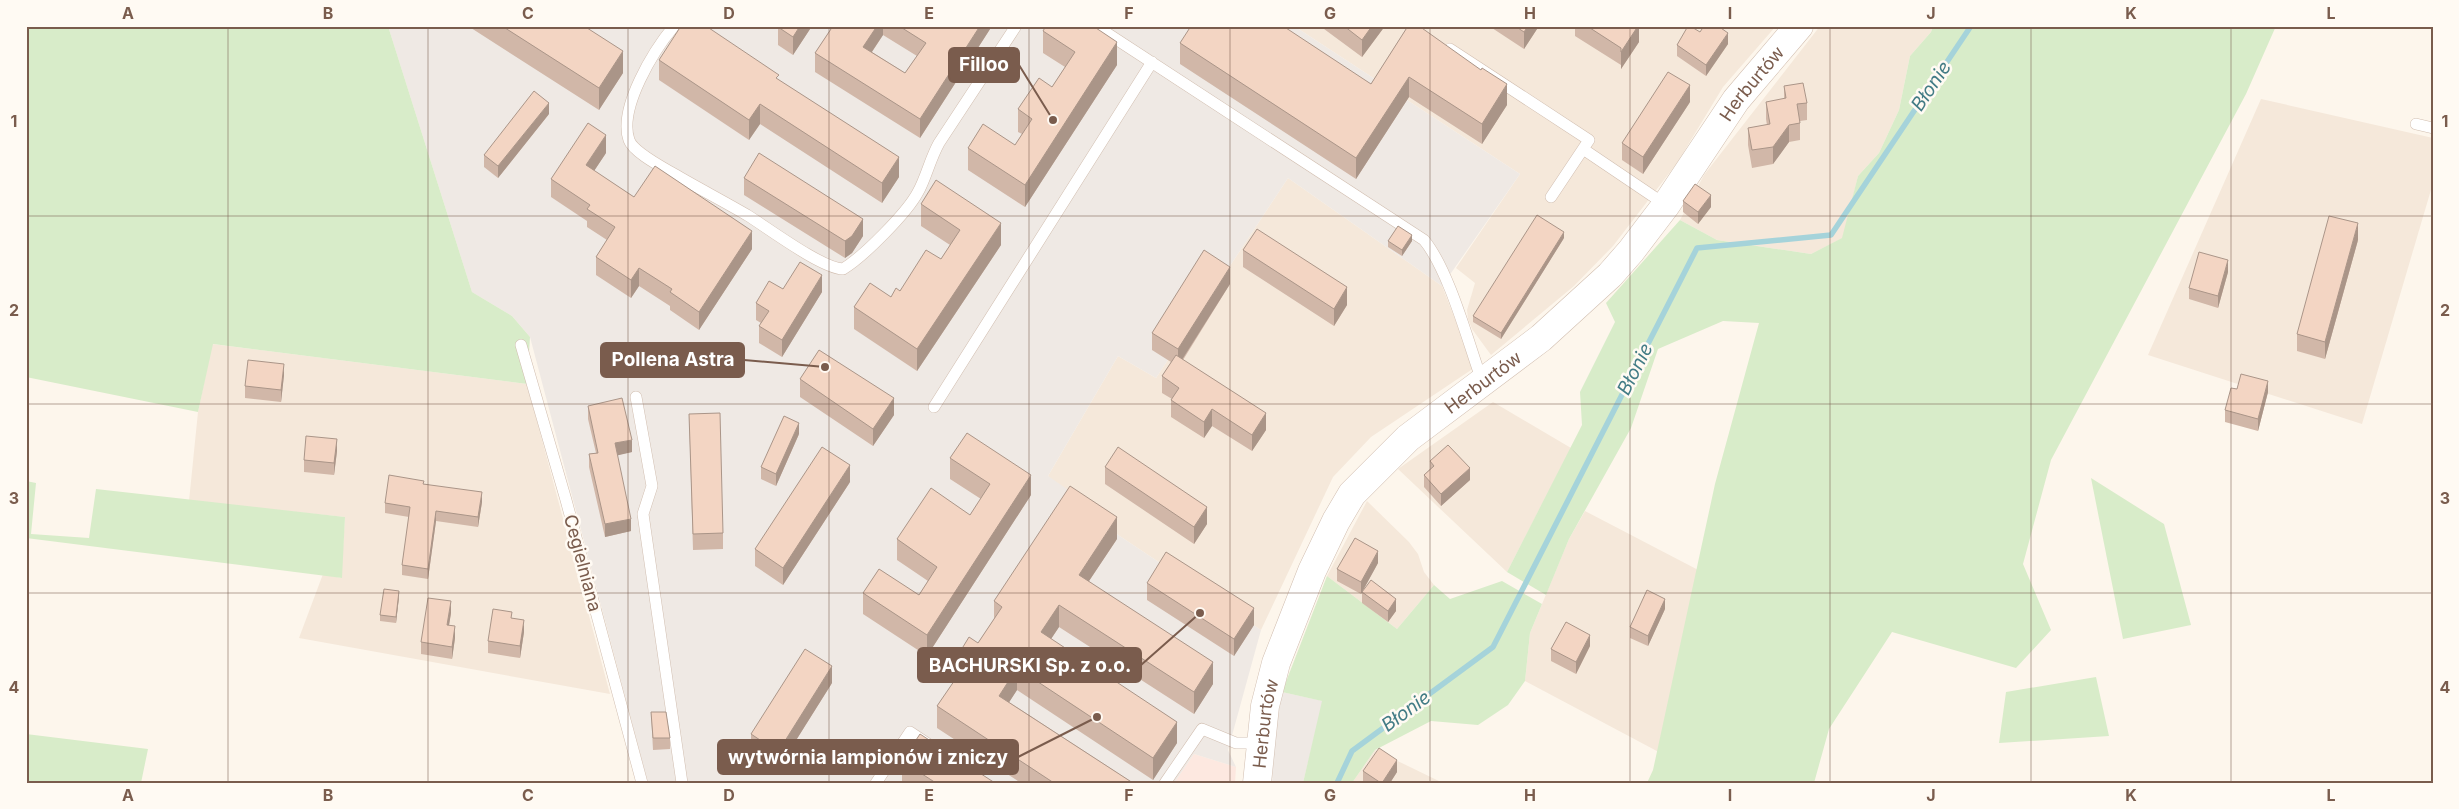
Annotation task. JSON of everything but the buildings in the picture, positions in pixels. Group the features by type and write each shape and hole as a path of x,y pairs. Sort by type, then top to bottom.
{"street":[{"name":"Herburtów","path":"1257,783 1265,706 1276,663 1293,617 1333,526 1352,494 1408,438 1541,338 1592,292 1631,251 1666,204 1739,96 1799,26"}],"lane":[{"path":"674,26 666,36 636,89 628,112 627,131 629,142 658,165 746,214 827,265 843,269 861,256 888,230 918,192 929,161 939,143 1016,26"},
{"path":"1096,26 1424,240 1432,249 1443,274 1482,383"},
{"path":"1440,42 1589,140 1551,197"},
{"path":"934,407 1152,62"},
{"path":"2416,124 2433,128"},
{"path":"1583,149 1666,204"},
{"name":"Cegielniana","path":"521,345 566,500 642,783"},
{"path":"636,398 652,486 643,514 682,783"},
{"path":"1165,783 1202,730 1236,743 1261,743"},
{"path":"876,783 910,732 941,752"}],"shaded area":[{"path":"388,26 1294,26 1520,174 1442,286 1288,178 1156,378 1118,356 1048,476 1080,498 1073,505 1261,630 1228,750 1236,767 1194,754 1174,783 648,783 530,337 512,316 472,292"},
{"path":"1294,26 1776,26 1723,87 1677,163 1613,246 1574,286 1491,355 1472,329 1468,319 1467,310 1475,283 1456,268 1520,174"},
{"path":"1820,26 1933,26 1931,32 1910,56 1899,110 1879,153 1858,176 1843,238 1811,254 1717,240 1680,220 1704,175"},
{"path":"2261,99 2433,138 2433,183 2362,424 2148,355"},
{"path":"1288,178 1442,286 1467,350 1480,364 1371,437 1333,477 1261,630 1073,505 1048,476 1118,356 1156,378"},
{"path":"212,344 527,384 610,694 299,638 323,574 341,578 345,517 189,501 198,412"},
{"path":"1493,402 1571,448 1507,572 1398,469"},
{"path":"1367,501 1409,542 1418,554 1424,572 1434,585 1397,629 1327,576"},
{"path":"1585,511 1704,573 1670,758 1525,681 1530,633 1569,539"},
{"path":"1282,692 1323,701 1303,783 1272,783 1276,721"},
{"path":"1375,750 1443,783 1352,783"},
{"path":"1194,754 1236,767 1235,783 1174,783"}],"green space":[{"path":"26,26 388,26 472,292 512,316 530,337 527,384 213,344 198,412 26,377"},
{"path":"1933,26 2276,26 2246,94 2051,460 2023,564 2051,630 2016,668 1892,632 1829,729 1814,783 1647,783 1653,770 1715,484 1759,323 1723,321 1658,349 1631,428 1569,539 1546,595 1507,572 1582,425 1580,392 1615,322 1606,303 1680,220 1717,240 1811,254 1842,238 1858,176 1879,153 1899,110 1910,56 1931,32"},
{"path":"2091,478 2164,524 2191,625 2123,639"},
{"path":"26,481 36,483 31,534 89,538 96,489 345,517 342,578 26,538"},
{"path":"1327,576 1397,629 1434,585 1450,599 1502,581 1542,604 1530,633 1525,681 1508,705 1478,725 1431,721 1375,750 1352,783 1303,783 1322,701 1282,692"},
{"path":"2096,677 2109,736 1999,743 2006,692"},
{"path":"26,734 148,749 141,783 26,783"}],"waterway":[{"name":"Błonie","path":"1337,783 1352,751 1493,647 1697,248 1831,235 1971,26"}],"place":[{"name":"Filloo","path":"1053,120"},
{"name":"Pollena Astra","path":"825,367"},
{"name":"BACHURSKI Sp. z o.o.","path":"1200,613"},
{"name":"wytwórnia lampionów i zniczy","path":"1097,717"}]}
